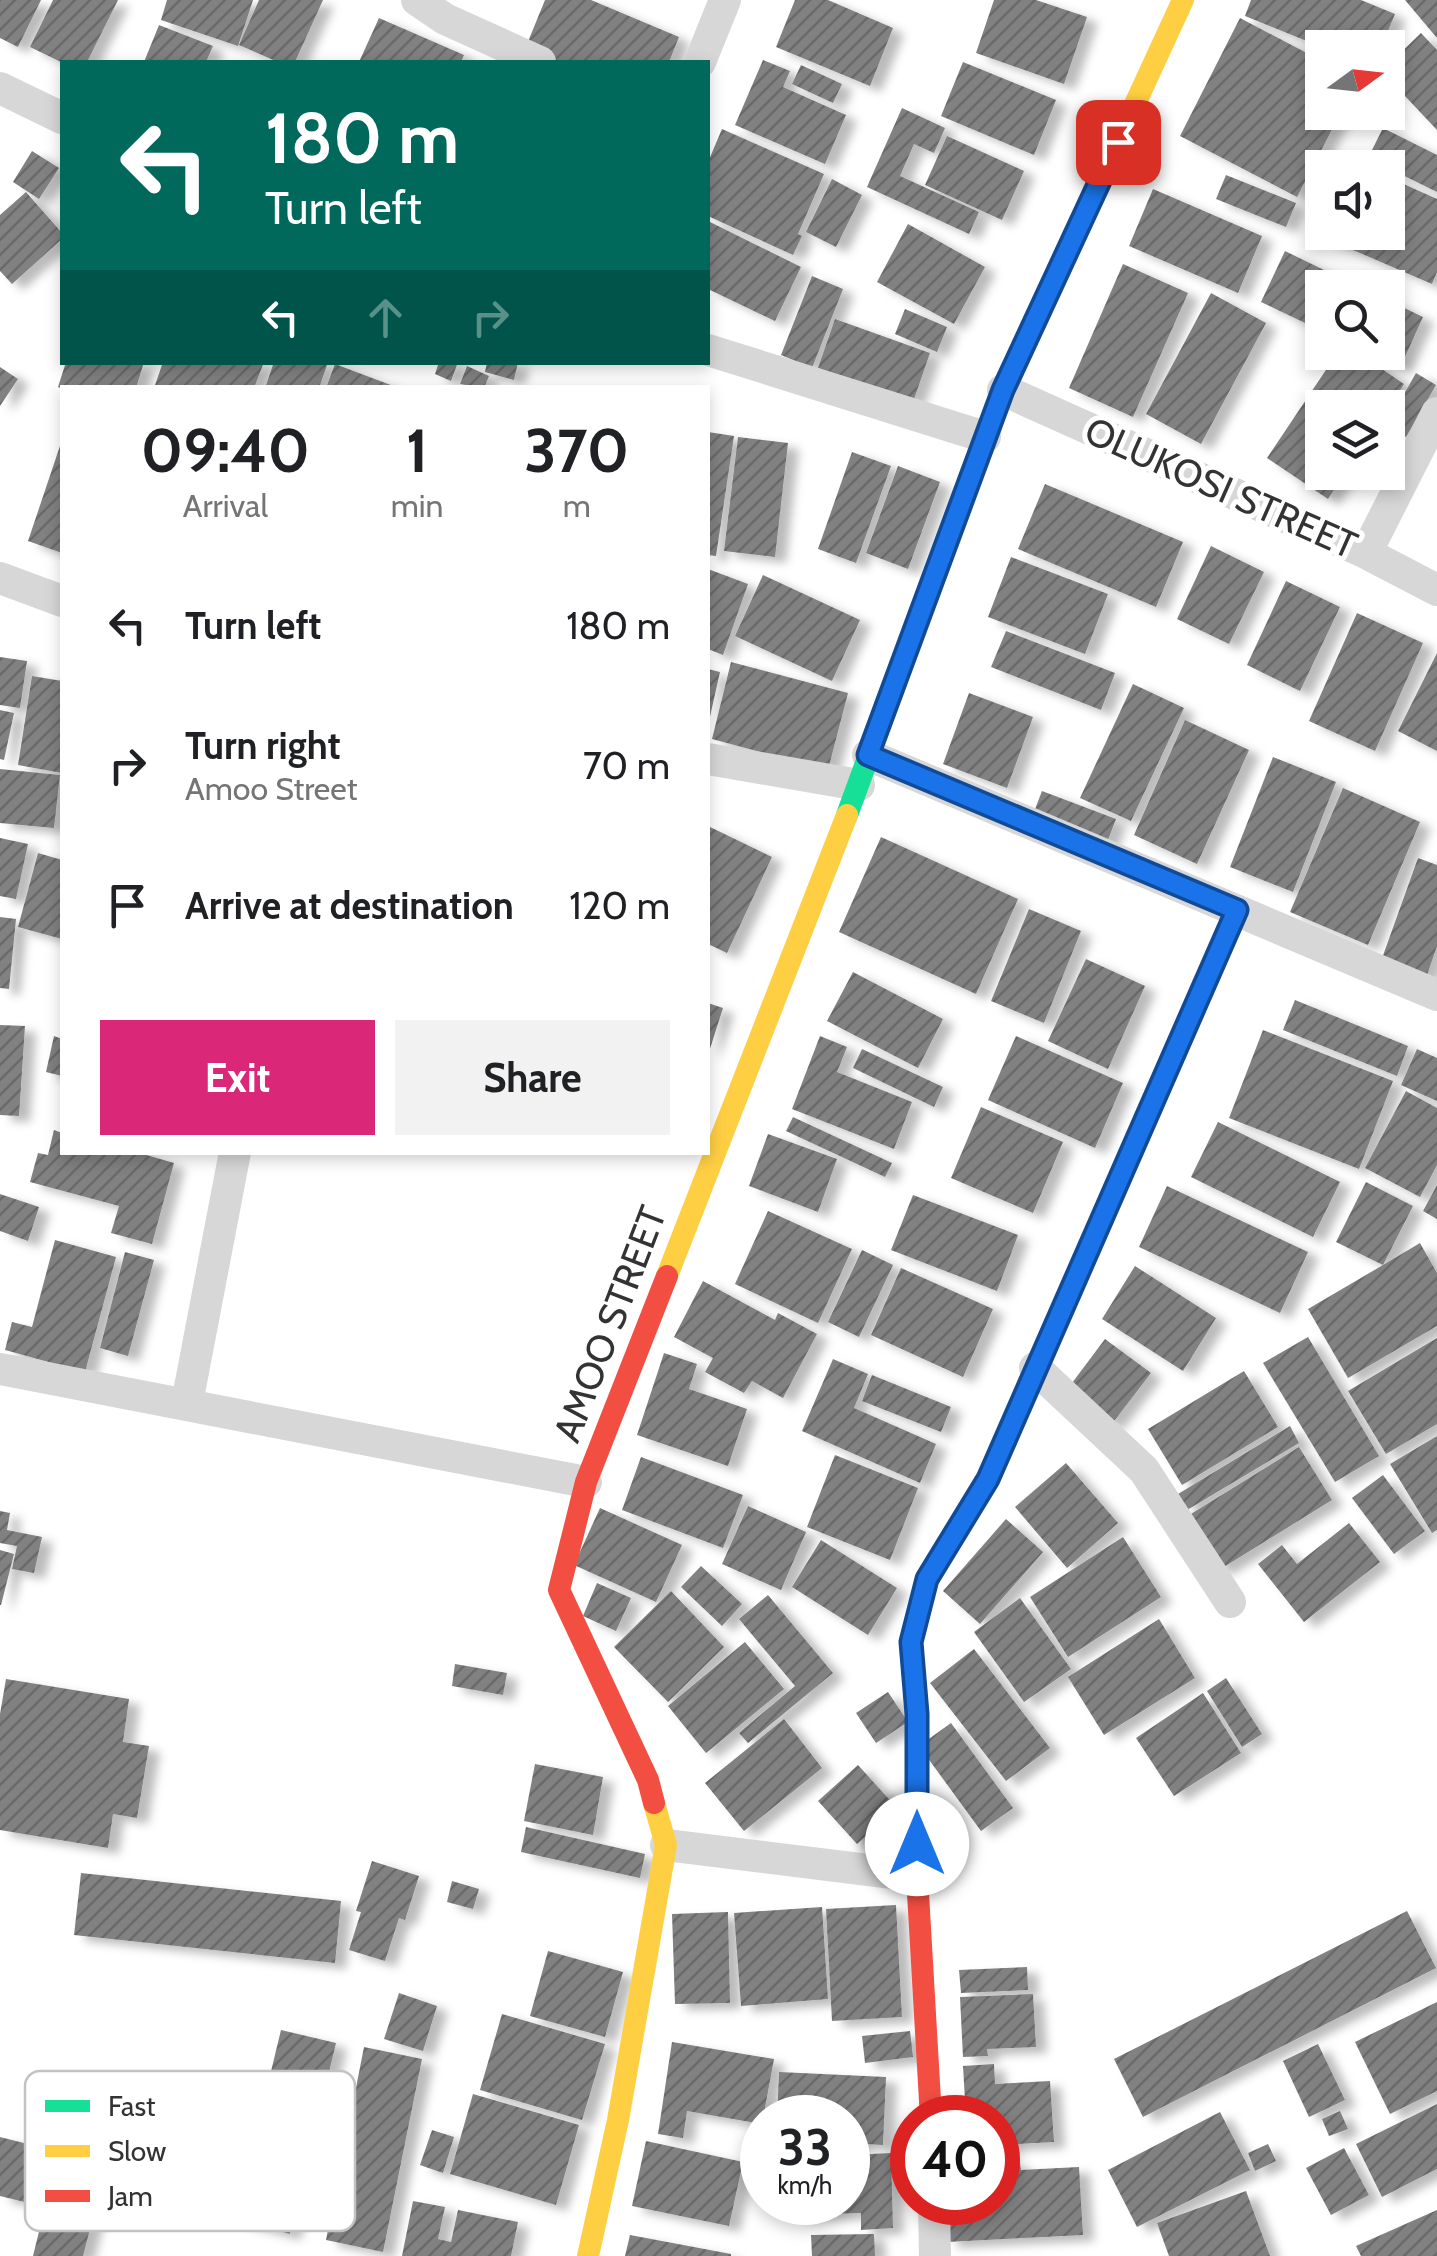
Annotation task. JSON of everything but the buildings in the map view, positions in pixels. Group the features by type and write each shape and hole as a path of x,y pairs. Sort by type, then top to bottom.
{"street":[{"path":"418,0 445,19 536,60"},
{"path":"701,60 725,0"},
{"name":"AMOO STREET","path":"588,2256 618,2120 666,1845 648,1780 559,1590 586,1482 863,770 1003,390 1182,0"},
{"path":"0,88 60,117"},
{"path":"710,351 985,437"},
{"name":"OLUKOSI STREET","path":"1003,390 1366,553 1437,590"},
{"path":"1366,553 1437,413"},
{"path":"0,578 60,600"},
{"path":"710,759 863,770 1237,910 1437,995"},
{"path":"930,2095 917,1876 917,1714 911,1642 927,1579 988,1479 1237,910"},
{"path":"186,1403 234,1155"},
{"path":"1035,1368 1144,1470 1230,1602"},
{"path":"0,1369 586,1482"},
{"path":"666,1845 917,1876"},
{"path":"935,2225 936,2256"}],"traffic: fast":[{"path":"847,815 1003,390 1089,204"}],"traffic: slow":[{"path":"1089,204 1183,0"},
{"path":"667,1276 847,815"},
{"path":"1015,1417 1237,909"},
{"path":"588,2256 618,2120 666,1845 654,1803"}],"traffic: jam":[{"path":"654,1803 648,1780 559,1590 586,1482 667,1276"},
{"path":"930,2095 917,1876 917,1713 911,1642 927,1579 988,1479 1015,1417"}],"route":[{"path":"917,1844 917,1714 911,1642 927,1579 988,1479 1237,910 868,755 1003,390 1118,142"}]}
